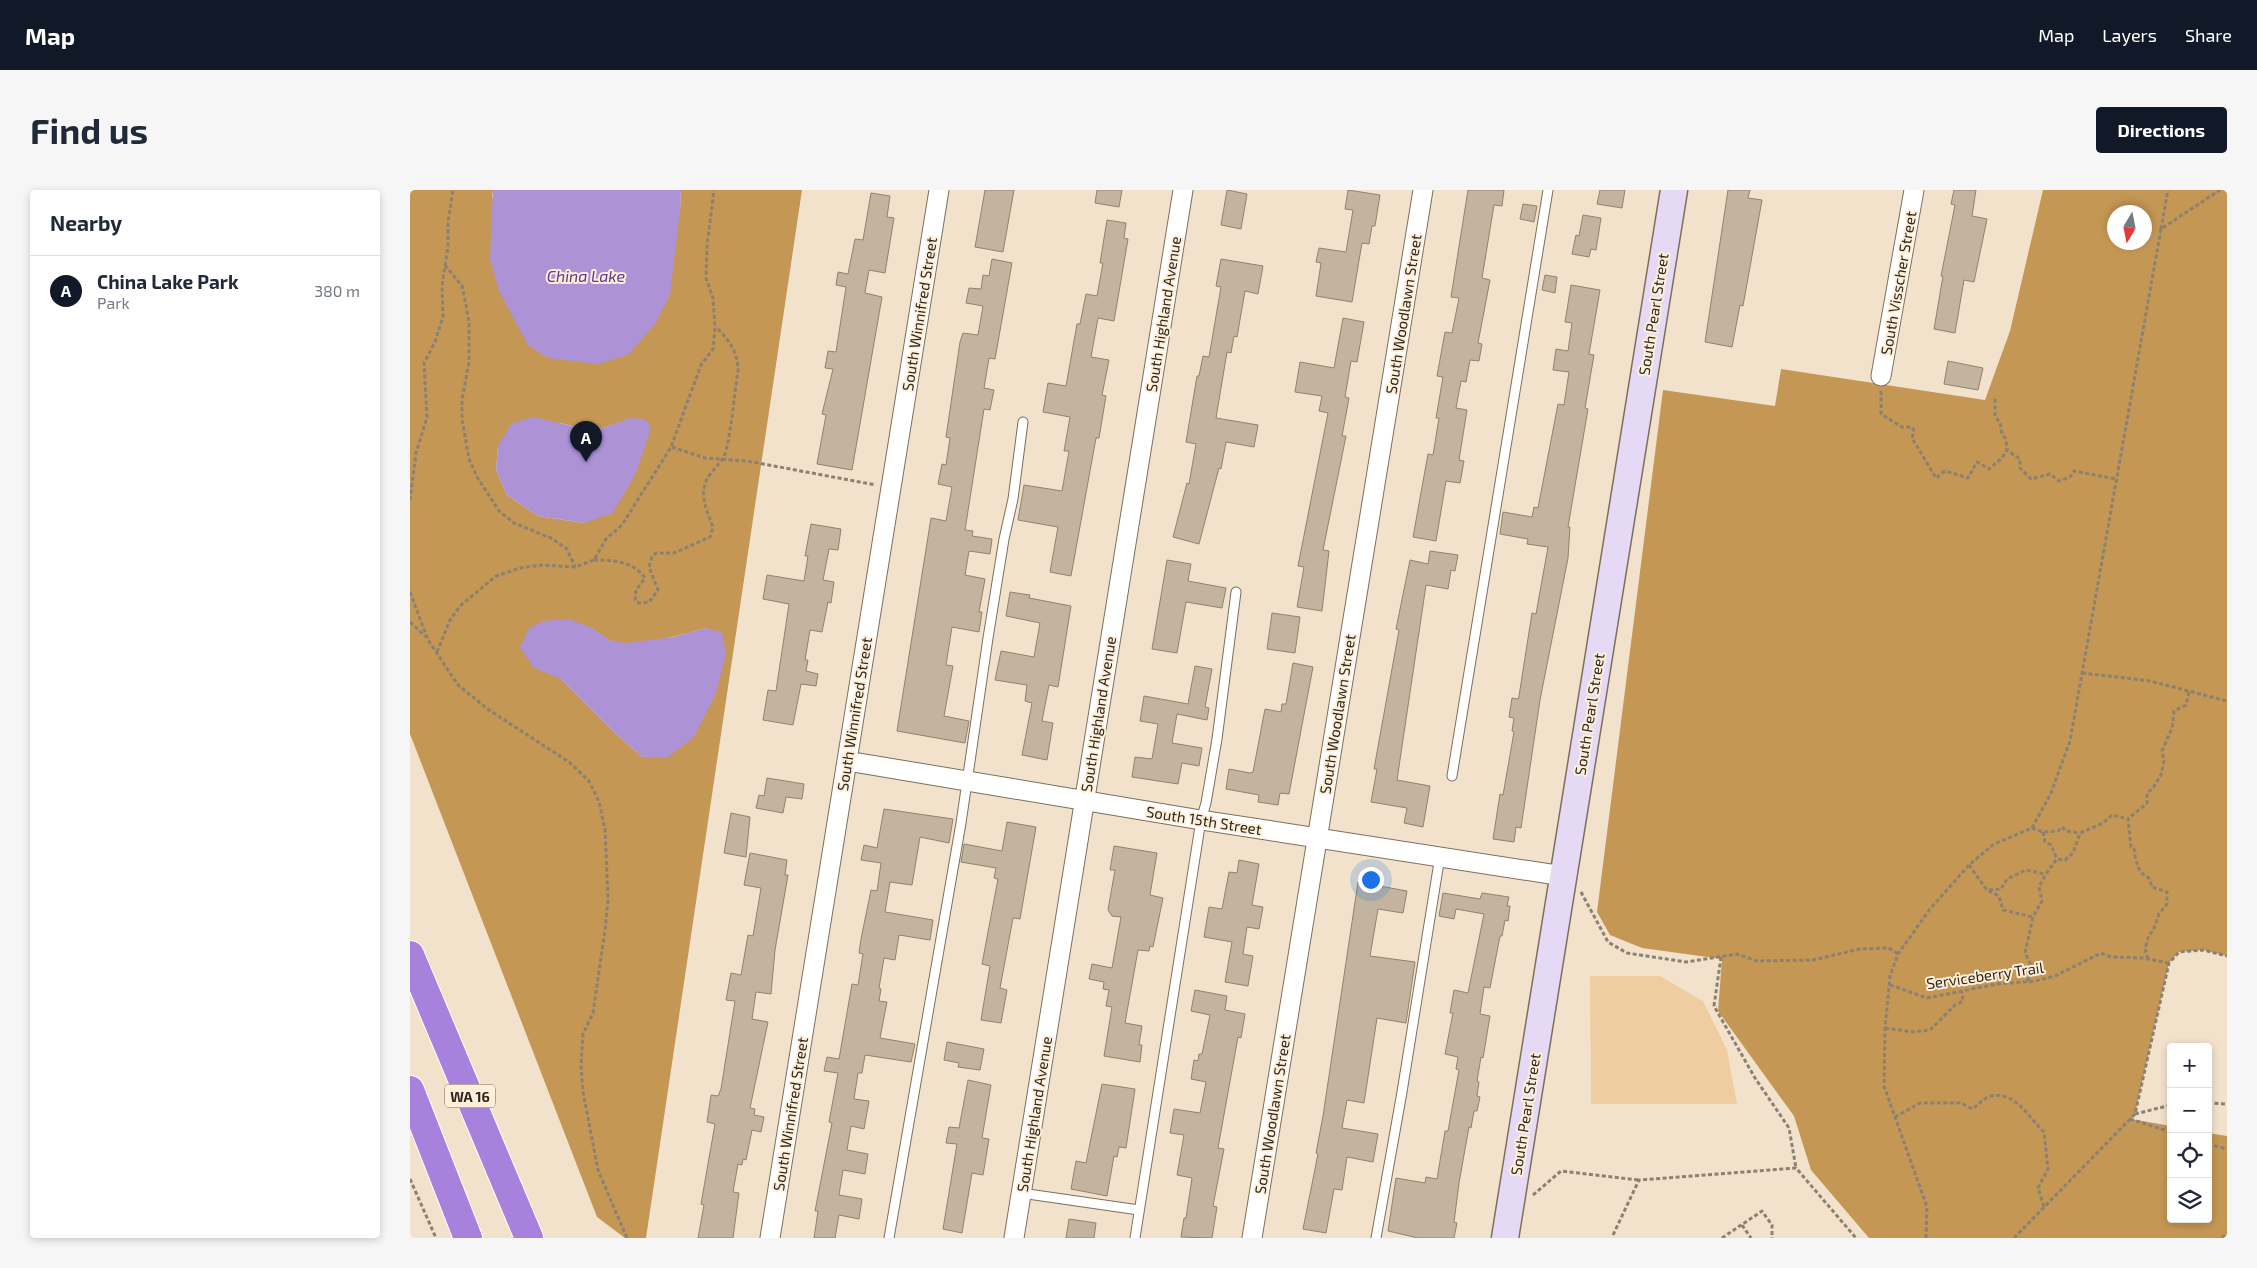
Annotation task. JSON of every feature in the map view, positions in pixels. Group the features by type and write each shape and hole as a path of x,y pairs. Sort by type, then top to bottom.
{"highway":[{"name":"WA 16","path":"410,955 529,1238"},
{"path":"410,1090 468,1238"},
{"path":"410,1114 458,1213"}],"street":[{"name":"South Winnifred Street","path":"770,1238 939,190"},
{"name":"South Highland Avenue","path":"1014,1238 1182,190"},
{"name":"South Woodlawn Street","path":"1252,1238 1423,190"},
{"name":"South Pearl Street","path":"1504,1238 1572,884 1674,190"},
{"name":"South Visscher Street","path":"1881,376 1914,190"},
{"name":"South 15th Street","path":"847,760 1201,820 1440,856 1572,884"}],"lane":[{"path":"1452,776 1548,190"},
{"path":"889,1238 966,781 1004,540 1016,484 1023,422"},
{"path":"1135,1238 1201,820 1218,739 1236,592"},
{"path":"1376,1238 1401,1101 1440,856"},
{"path":"1021,1193 1139,1210"}],"path":[{"path":"410,500 416,453 426,417 424,363 435,342 443,317 442,286 448,222 454,190"},
{"path":"594,560 606,539 622,525 638,496 671,447 701,365 713,349 716,327 713,298 706,278 707,246 714,190"},
{"path":"1926,1238 1927,1207 1884,1086 1885,1028 1890,985 1898,954 1930,909 1969,865 1994,844 2032,828 2052,792 2070,741 2168,190"},
{"path":"2161,229 2220,190"},
{"path":"445,265 462,286 469,323 469,362 462,400 462,419 469,459 477,477 499,511 514,523 551,538 567,549 575,567"},
{"path":"437,653 450,620 460,606 496,576 520,568 542,566 575,567 594,560 609,560 634,568 644,578 636,590 635,600 644,603 653,599 658,590 649,566 652,557 656,553 674,552 710,537 713,527 703,498 703,489 706,480 722,460 726,451 738,360 729,342 716,327"},
{"path":"1881,376 1881,414 1902,427 1912,428 1914,431 1912,438 1936,478 1945,471 1968,478 1977,462 1989,469 2002,458 2007,450 2006,439 1995,416 1995,399"},
{"path":"671,447 705,458 747,461 892,487"},
{"path":"2007,450 2020,459 2020,468 2031,479 2050,474 2059,481 2070,477 2074,471 2116,479"},
{"path":"410,592 428,640"},
{"path":"410,622 428,640 458,685 472,698 569,762 589,781 599,802 605,830 608,899 606,930 593,1012 583,1034 582,1092 598,1170 627,1238"},
{"path":"2082,673 2150,681 2227,701"},
{"path":"2032,828 2042,832 2058,831 2062,827 2066,831 2080,834 2103,823 2112,815 2128,818 2147,803 2147,793 2153,788 2161,775 2164,761 2162,751 2172,728 2174,711 2186,705 2189,692"},
{"path":"2128,818 2131,847 2134,849 2136,866 2144,876 2149,878 2152,887 2167,892 2167,904 2159,914 2145,949 2148,959"},
{"path":"2042,832 2045,842 2051,845 2057,859"},
{"path":"2057,859 2065,860 2074,853 2080,834"},
{"path":"2027,981 2034,971 2026,953 2033,917 2042,900 2038,887 2045,874 2057,859"},
{"path":"1969,865 1987,890 1999,896 2004,910 2033,917"},
{"path":"1987,890 2001,889 2007,879 2026,870 2045,874"},
{"path":"1572,884 1608,942 1627,953 1686,962 1737,954 1757,960 1813,960 1860,949 1889,948 1898,954"},
{"path":"2135,1114 2169,963 2179,952 2203,950 2227,956"},
{"name":"Serviceberry Trail","path":"1890,985 1926,998 1997,984 2055,976 2101,953 2111,957 2148,959 2169,963"},
{"path":"1721,957 1714,1006 1754,1078 1789,1128 1796,1168 1856,1238"},
{"path":"1885,1028 1914,1032 1930,1030 1955,1005 1963,1001 1962,992"},
{"path":"1895,1117 1920,1103 1961,1103 1972,1109 1990,1096 2004,1096 2025,1108 2031,1120 2044,1132 2048,1169 2038,1188 2044,1207"},
{"path":"2212,1103 2227,1104"},
{"path":"2014,1238 2135,1114 2167,1106"},
{"path":"2130,1119 2167,1131"},
{"path":"2212,1145 2227,1149"},
{"path":"1532,1195 1561,1171 1638,1180 1796,1168"},
{"path":"410,1180 436,1238"},
{"path":"1613,1234 1638,1180"},
{"path":"1722,1238 1762,1211 1772,1225 1772,1238"},
{"path":"1742,1225 1751,1238"},
{"path":"2222,1238 2227,1233"}],"shaded area":[{"path":"410,190 493,190 492,198 680,210 681,190 802,190 646,1238 625,1238 597,1217 410,734","holes":["632,418 584,523 538,516 507,495 496,470 498,446 560,423 594,431","592,628 611,641 620,643 658,640 706,628 642,757 561,679"]},
{"path":"2043,190 2227,190 2227,956 2203,950 2179,952 2169,963 2135,1114 2131,1119 2167,1125 2167,1223 2212,1223 2212,1134 2227,1136 2227,1238 1869,1238 1811,1170 1794,1116 1718,1011 1722,959 1642,948 1610,935 1597,912 1663,390 1775,406 1781,369 1985,400 2010,331"},
{"path":"1590,976 1660,976 1703,1001 1727,1050 1737,1104 1591,1104"}],"water":[{"name":"China Lake","path":"493,190 681,190 670,295 655,324 628,355 598,364 547,358 528,345 499,291 490,259"},
{"path":"533,417 594,431 631,418 645,419 651,428 636,473 613,513 584,523 538,516 507,495 496,470 498,446 512,423"},
{"path":"568,619 592,628 611,641 626,643 673,637 706,628 722,632 726,654 716,693 694,737 668,757 642,757 561,679 534,668 520,648 529,628 543,621"}],"building":[{"path":"985,190 1014,190 1003,252 975,247"},
{"path":"1097,190 1122,190 1119,207 1095,203"},
{"path":"1227,190 1247,194 1241,229 1221,225"},
{"path":"1348,190 1380,195 1375,226 1372,226 1369,244 1362,243 1352,302 1316,296 1321,263 1316,262 1319,248 1346,252 1353,210 1345,209"},
{"path":"1468,190 1504,190 1502,206 1494,205 1482,278 1490,280 1478,343 1482,344 1479,361 1470,360 1466,382 1461,381 1456,408 1467,410 1459,460 1464,461 1460,483 1446,481 1436,541 1413,537 1428,454 1433,455 1439,418 1436,418 1443,377 1437,376 1445,332 1452,333 1459,298 1451,297"},
{"path":"1600,190 1625,190 1622,208 1597,204"},
{"path":"1728,190 1750,190 1748,198 1762,200 1743,306 1740,305 1732,347 1705,342"},
{"path":"1954,190 1976,190 1972,216 1987,219 1974,282 1964,280 1955,333 1934,329 1943,276 1941,276 1955,205 1951,204"},
{"path":"871,193 890,196 887,217 894,218 885,273 869,270 865,293 882,297 852,470 817,464 826,415 822,414 833,369 825,368 828,351 836,352 846,287 836,285 838,272 848,274 855,239 863,240"},
{"path":"1523,204 1537,206 1534,222 1520,219"},
{"path":"1583,215 1601,218 1596,250 1591,249 1589,257 1572,254 1576,235 1579,236"},
{"path":"1107,220 1126,223 1124,238 1128,239 1114,321 1098,318 1091,357 1109,360 1102,395 1106,396 1099,438 1096,438 1071,576 1050,572 1058,527 1018,520 1024,485 1062,491 1069,451 1064,451 1070,417 1043,412 1048,383 1066,386 1077,324 1080,324 1086,294 1097,296 1103,263 1100,263"},
{"path":"992,259 1012,263 995,359 989,358 984,388 994,390 990,410 984,409 965,530 973,531 972,536 992,539 990,554 969,551 965,575 985,579 979,612 982,612 979,632 952,627 946,665 953,666 944,716 969,721 965,743 897,731 931,518 946,521 952,487 938,484 942,464 946,465 950,438 946,437 960,342 963,333 978,335 983,306 966,303 969,288 981,289 983,275 989,276"},
{"path":"1221,259 1263,266 1258,294 1245,291 1237,337 1234,336 1231,353 1227,352 1216,418 1258,425 1254,447 1226,442 1221,469 1219,468 1199,544 1173,537 1187,483 1189,484 1196,444 1186,442 1197,376 1199,376 1203,356 1209,357 1221,287 1216,286"},
{"path":"1545,275 1557,277 1555,293 1542,290"},
{"path":"1571,285 1600,290 1589,354 1594,355 1585,408 1588,409 1568,527 1570,527 1568,558 1540,700 1521,828 1516,827 1514,842 1493,839 1500,794 1503,795 1514,732 1512,731 1514,718 1509,717 1512,698 1518,699 1519,696 1532,613 1536,614 1548,547 1527,544 1528,539 1500,534 1503,512 1532,517 1534,507 1538,508 1558,404 1564,405 1569,372 1553,370 1556,349 1568,351 1572,323 1565,322"},
{"path":"1343,318 1364,322 1357,362 1351,361 1345,397 1349,398 1342,436 1346,436 1323,550 1329,551 1322,611 1297,607 1304,567 1298,566 1328,413 1319,411 1322,396 1295,392 1300,362 1334,368"},
{"path":"1948,361 1983,368 1978,390 1944,384"},
{"path":"811,524 841,529 838,550 829,549 823,580 834,582 831,603 828,602 822,632 810,630 805,660 808,660 806,671 818,674 816,686 801,684 793,725 763,720 768,690 776,691 789,604 763,599 767,575 804,581 808,556 805,556"},
{"path":"1430,551 1458,555 1455,571 1451,570 1448,589 1426,585 1397,780 1430,786 1423,827 1404,823 1407,808 1371,802 1377,769 1374,769 1399,630 1396,629 1410,560 1428,564"},
{"path":"1167,560 1191,564 1188,581 1226,588 1222,608 1186,602 1177,653 1152,649"},
{"path":"1010,592 1030,595 1029,598 1071,606 1058,687 1049,685 1042,721 1053,723 1047,760 1022,755 1032,703 1025,701 1027,685 995,680 1001,651 1034,657 1040,623 1006,616"},
{"path":"1272,613 1300,617 1295,653 1267,649"},
{"path":"1293,663 1313,667 1289,794 1280,793 1278,805 1258,802 1259,795 1226,789 1229,769 1253,772 1265,709 1281,712 1282,704 1286,704"},
{"path":"1195,666 1212,669 1205,707 1209,708 1207,720 1177,714 1172,743 1202,748 1199,766 1182,763 1178,784 1132,777 1135,757 1152,759 1158,724 1140,721 1144,696 1188,704"},
{"path":"767,778 804,784 802,799 786,797 783,813 756,808 759,795 764,796"},
{"path":"884,809 953,819 949,843 920,837 912,885 890,882 885,912 933,920 930,940 899,935 895,960 884,958 879,988 881,989 879,1001 887,1002 880,1038 915,1044 911,1062 865,1055 862,1073 858,1073 854,1099 869,1101 864,1129 851,1126 847,1150 868,1154 865,1174 843,1170 839,1195 862,1199 859,1219 839,1215 835,1238 814,1238 818,1211 815,1211 832,1123 829,1122 838,1073 824,1071 827,1057 839,1059 852,984 858,985 863,954 859,953 861,939 871,890 877,891 881,863 861,860 864,845 877,848"},
{"path":"731,813 750,817 746,857 724,853"},
{"path":"1007,822 1036,827 1020,919 1013,918 1000,988 1007,990 1001,1023 981,1020 990,966 982,964 998,879 994,878 996,868 961,862 964,844 1002,851"},
{"path":"1114,846 1157,853 1150,895 1163,898 1153,947 1150,946 1149,951 1138,950 1125,1023 1142,1026 1139,1045 1142,1045 1140,1062 1104,1056 1112,1007 1106,1006 1109,990 1103,989 1104,982 1089,979 1092,964 1112,968 1121,917 1112,916 1108,910 1115,870 1110,870"},
{"path":"750,853 787,860 785,875 788,875 775,950 771,994 756,992 752,1019 768,1022 750,1108 755,1109 754,1115 764,1117 761,1132 752,1130 746,1160 743,1159 742,1165 738,1164 733,1192 739,1193 733,1238 698,1238 704,1205 701,1204 715,1124 707,1122 711,1095 718,1096 721,1089 735,1001 726,1000 731,973 741,975 748,935 753,936 761,888 744,885"},
{"path":"1239,860 1259,864 1252,905 1263,907 1259,929 1247,927 1243,954 1253,956 1248,986 1225,982 1232,942 1204,937 1209,907 1222,909 1229,872 1237,873"},
{"path":"1358,882 1407,891 1403,913 1378,909 1370,956 1415,962 1406,1023 1377,1018 1364,1103 1347,1100 1342,1128 1378,1134 1373,1162 1347,1157 1342,1190 1334,1189 1326,1233 1303,1229 1318,1154 1316,1153"},
{"path":"1443,893 1480,899 1482,893 1509,897 1507,906 1510,906 1508,921 1505,920 1502,936 1500,936 1490,988 1484,987 1480,1014 1490,1016 1477,1081 1479,1082 1477,1096 1480,1097 1477,1111 1474,1111 1471,1128 1469,1127 1459,1183 1454,1222 1457,1223 1454,1238 1418,1238 1388,1231 1396,1178 1425,1183 1426,1177 1437,1179 1445,1131 1448,1131 1459,1070 1456,1069 1458,1057 1445,1054 1453,1013 1450,1013 1454,990 1468,993 1484,914 1456,909 1454,919 1439,916"},
{"path":"1195,990 1227,996 1225,1010 1245,1014 1241,1038 1238,1037 1218,1148 1224,1149 1213,1206 1217,1207 1212,1238 1181,1237 1192,1178 1177,1175 1184,1135 1170,1133 1174,1109 1200,1113 1206,1082 1191,1079 1194,1060 1198,1061 1199,1054 1202,1054 1210,1015 1191,1011"},
{"path":"947,1042 984,1049 980,1070 958,1067 959,1063 944,1060"},
{"path":"968,1080 991,1085 982,1138 989,1139 983,1175 972,1173 962,1233 943,1229 957,1144 946,1143 949,1127 959,1128"},
{"path":"1102,1084 1135,1089 1126,1148 1119,1147 1117,1157 1114,1156 1107,1196 1071,1189 1076,1161 1086,1163"},
{"path":"1069,1219 1096,1223 1094,1238 1066,1238"}],"place":[{"name":"China Lake Park","path":"586,462"}]}
